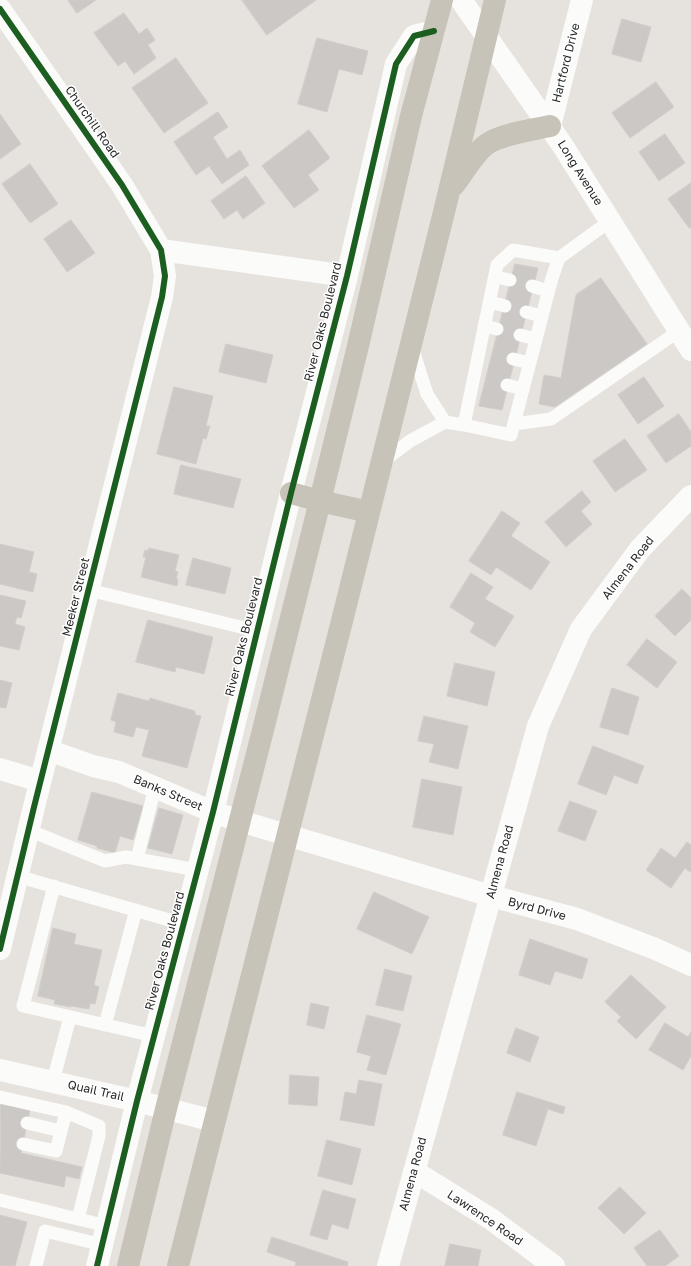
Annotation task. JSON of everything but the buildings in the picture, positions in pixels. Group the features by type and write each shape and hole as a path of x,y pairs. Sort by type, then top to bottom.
{"main road":[{"path":"128,1266 166,1109 320,501 358,346 409,123 442,0"},
{"path":"178,1266 288,836 495,0"},
{"path":"448,194 479,151 488,143 511,134 550,126"},
{"path":"291,493 368,512"}],"street":[{"name":"Long Avenue","path":"461,0 550,126 691,350"},
{"name":"Hartford Drive","path":"550,126 582,0"},
{"name":"Churchill Road","path":"0,9 122,186 161,250"},
{"name":"River Oaks Boulevard","path":"98,1266 137,1101 213,812 291,493 347,276 396,64 414,36 434,30"},
{"path":"161,250 347,276"},
{"name":"Meeker Street","path":"0,949 40,781 162,297 165,276 161,250"},
{"name":"Almena Road","path":"388,1266 538,726 581,629 640,549 691,496"},
{"name":"Banks Street","path":"48,750 93,766 119,772 213,812 288,836"},
{"path":"0,769 40,781"},
{"name":"Byrd Drive","path":"288,836 490,896 577,919 653,948 691,965"},
{"name":"Quail Trail","path":"0,1070 137,1101 214,1121"},
{"name":"Lawrence Road","path":"414,1172 491,1219 554,1266"}],"lane":[{"path":"381,463 410,441 445,422 464,424 511,435 548,292 559,258 610,221"},
{"path":"464,424 479,377 485,351 484,326 497,265 513,250 559,258"},
{"path":"495,277 510,280"},
{"path":"532,286 548,292"},
{"path":"490,302 505,306"},
{"path":"526,312 542,316"},
{"path":"484,326 497,329"},
{"path":"514,424 551,419 679,331"},
{"path":"520,335 536,340"},
{"path":"410,343 426,394 445,422"},
{"path":"513,359 530,363"},
{"path":"507,385 523,389"},
{"path":"89,590 257,631"},
{"path":"137,859 155,787"},
{"path":"28,830 105,861 126,857 197,870"},
{"path":"17,876 183,924"},
{"path":"54,886 23,1006 154,1036"},
{"path":"105,1026 136,910"},
{"path":"52,1081 70,1017"},
{"path":"0,1097 66,1112 99,1126 99,1136 78,1219"},
{"path":"23,1144 56,1151 66,1112"},
{"path":"27,1123 61,1132"},
{"path":"0,1200 78,1219 105,1235"},
{"path":"36,1266 45,1231 105,1235"}],"cycle path":[{"path":"0,9 122,185 161,250 165,276 162,297 34,807 0,949"},
{"path":"97,1266 137,1101 213,812 291,493 347,276 396,64 414,36 434,31"}]}
